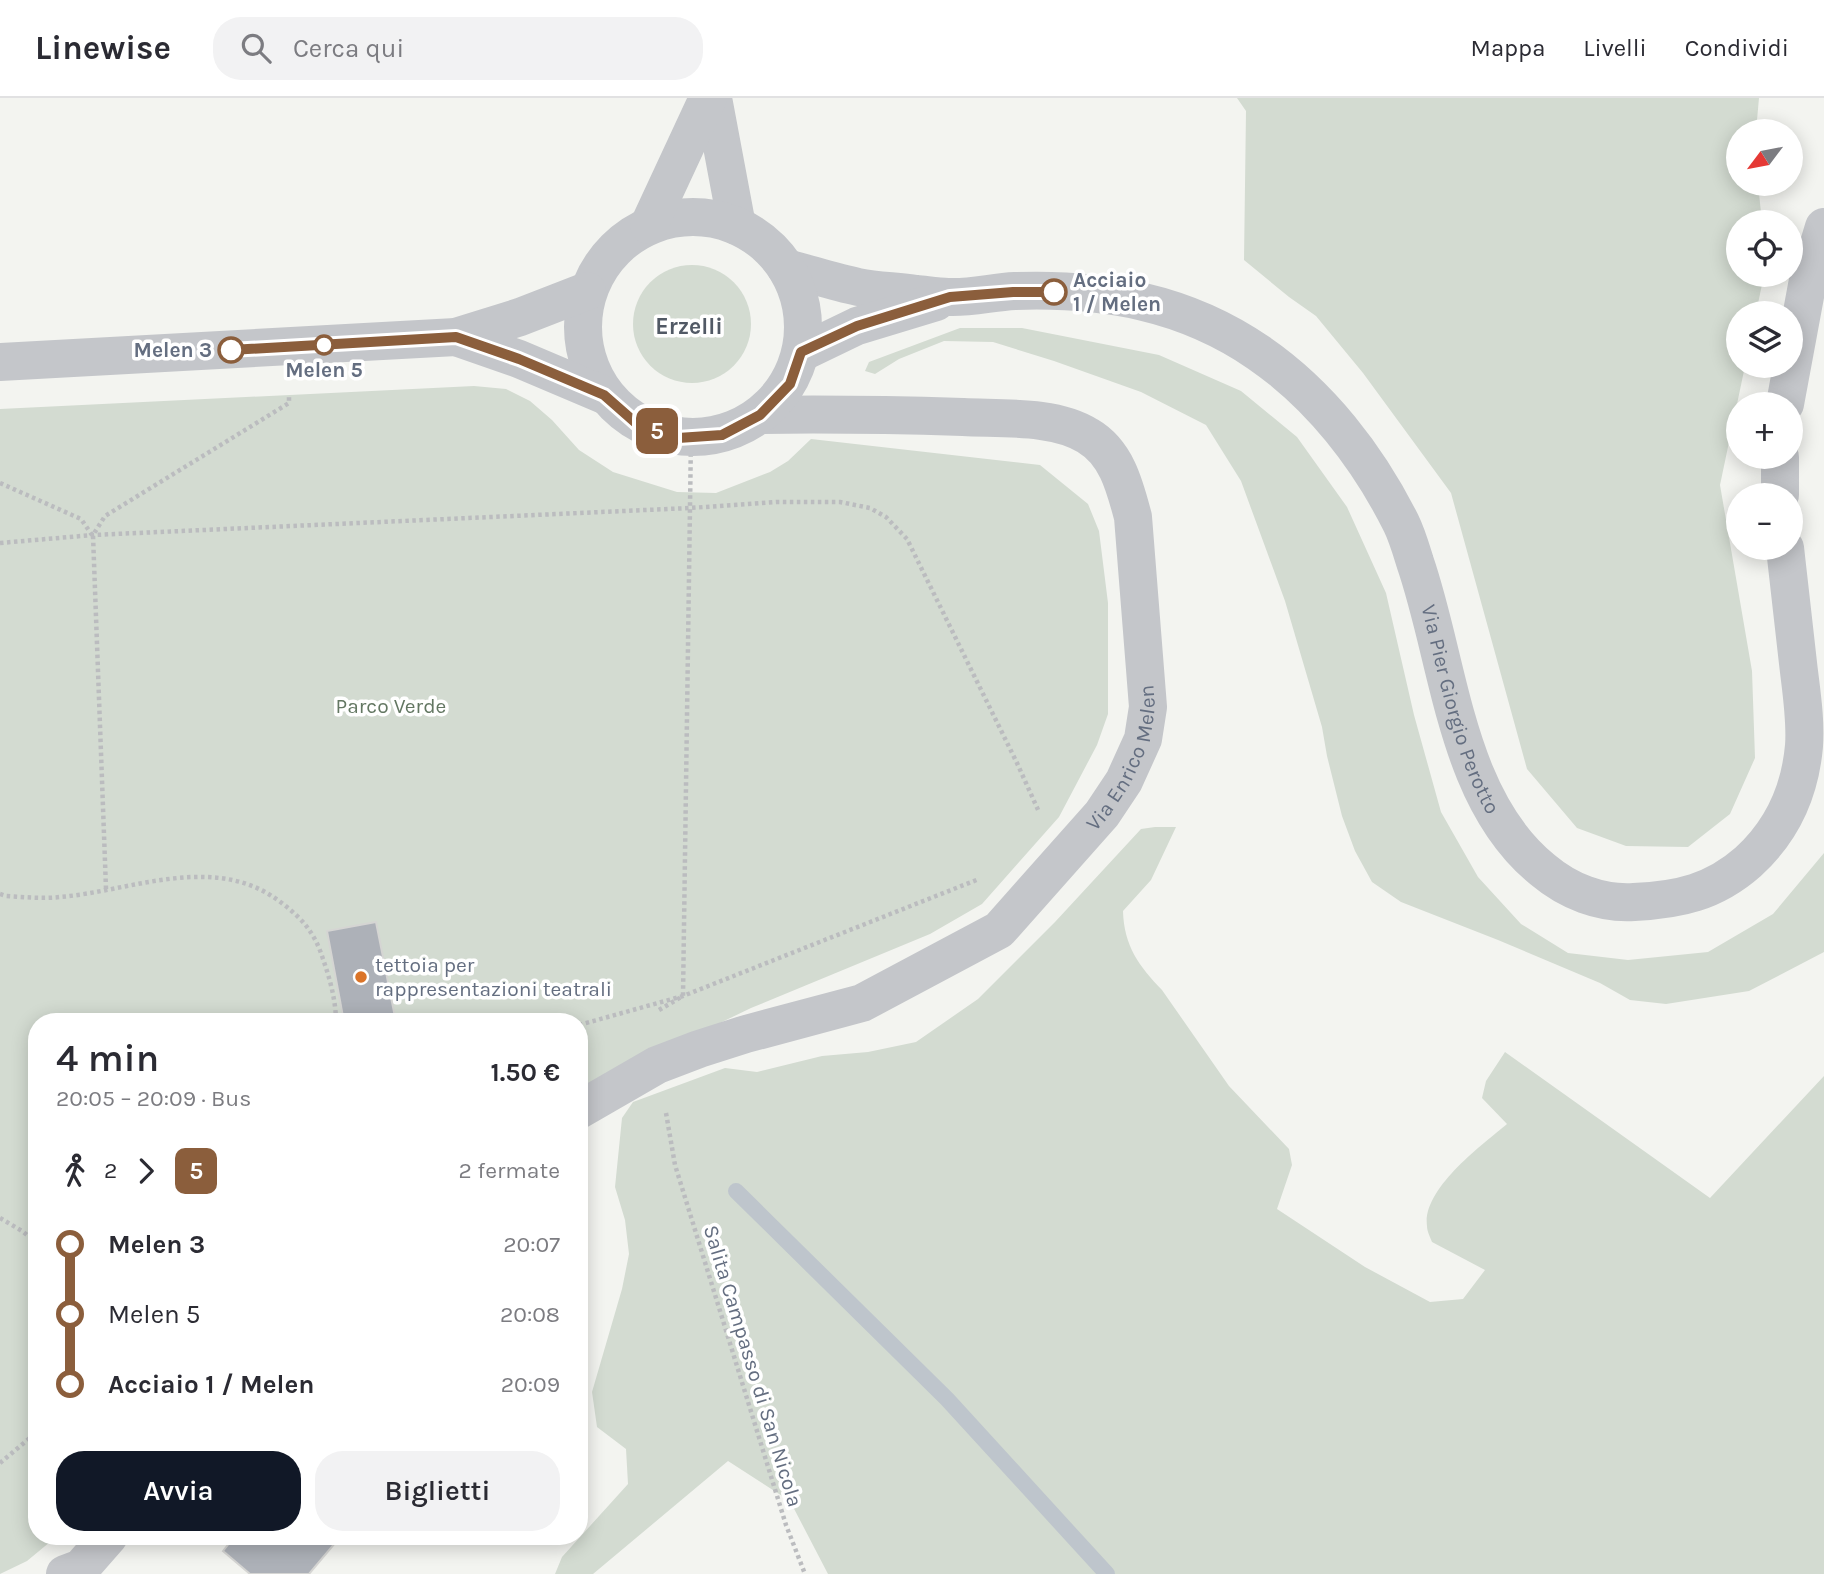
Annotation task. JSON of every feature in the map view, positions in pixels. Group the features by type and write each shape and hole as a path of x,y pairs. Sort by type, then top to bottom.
{"street":[{"path":"649,225 711,98"},
{"path":"711,98 737,226"},
{"path":"456,337 519,359 604,395 637,424 678,438 722,435 760,415 790,384 801,352 804,317 798,291 786,268 769,248 737,226 693,217 649,225 611,249 587,291 583,344 604,395"},
{"path":"1787,392 1808,280 1824,228"},
{"name":"Via Pier Giorgio Perotto","path":"786,268 860,288 950,297 1013,292 1117,295 1150,303 1231,334 1263,355 1293,380 1354,444 1403,527 1427,597 1469,761 1486,800 1505,831 1530,859 1559,884 1591,897 1623,903 1655,901 1688,896 1720,883 1747,863 1771,839 1788,810 1799,778 1804,744 1786,560"},
{"path":"0,362 456,337 520,317 587,291"},
{"name":"Via Pier Giorgio Perotto","path":"801,352 857,326 950,297"},
{"name":"Via Enrico Melen","path":"588,1105 657,1065 699,1049 862,1003 999,930 1102,814 1124,781 1143,739 1148,707 1133,517 1126,490 1115,465 1104,449 1089,436 1058,424 1027,420 860,414 760,415"},
{"path":"73,1571 100,1545"}],"path":[{"path":"106,889 93,536 105,516 289,403 286,347"},
{"path":"683,996 691,437"},
{"path":"0,483 81,519 93,536"},
{"path":"0,543 776,502 841,502 870,508 886,517 907,539 1040,813"},
{"path":"0,894 59,897 193,876 240,881 274,896 300,918 317,942 330,979 336,1013"},
{"path":"588,1022 683,996 980,879"},
{"name":"Salita Campasso di San Nicola","path":"675,1165 786,1525 805,1574"},
{"path":"0,1218 28,1237"},
{"path":"0,1463 28,1440"}],"green space":[{"path":"1237,98 1759,98 1757,119 1726,119 1726,196 1759,196 1761,210 1726,210 1726,287 1761,287 1759,301 1726,301 1726,378 1742,378 1740,392 1726,392 1726,456 1720,485 1726,520 1726,560 1733,560 1752,671 1755,758 1730,814 1688,847 1626,846 1577,828 1527,769 1451,493 1363,373 1316,316 1244,260 1246,111"},
{"path":"692,265 715,269 734,282 747,301 751,324 747,347 734,366 715,379 692,383 669,379 650,366 637,347 633,324 637,301 650,282 669,269"},
{"path":"960,328 1022,328 1159,355 1241,391 1297,437 1347,507 1386,593 1414,715 1441,812 1478,877 1521,924 1568,953 1628,960 1708,952 1773,914 1824,853 1824,952 1749,991 1666,1004 1630,1000 1600,983 1401,902 1372,882 1355,851 1342,816 1322,727 1285,601 1241,481 1206,425 1141,392 993,342 944,341 899,359 875,374 865,371 869,362"},
{"name":"Parco Verde","path":"474,386 506,389 530,401 552,420 579,450 613,472 677,492 716,493 770,472 788,461 811,439 1040,465 1088,504 1099,531 1108,603 1108,714 1097,745 1059,817 982,904 930,934 751,1008 588,1087 588,1013 28,1013 28,1545 46,1545 27,1561 0,1574 0,409"},
{"path":"1176,827 1151,880 1123,911 1126,935 1140,964 1162,990 1229,1086 1289,1149 1292,1165 1277,1209 1365,1267 1430,1302 1463,1299 1485,1270 1432,1242 1427,1228 1428,1212 1434,1197 1456,1169 1507,1124 1482,1098 1486,1081 1505,1052 1710,1198 1824,1076 1824,1574 828,1574 790,1501 728,1461 593,1574 555,1574 562,1557 573,1545 588,1545 588,1528 628,1484 626,1449 597,1427 592,1392 622,1289 629,1254 625,1220 615,1187 622,1118 633,1102 725,1068 757,1072 822,1056 868,1052 916,1042 978,999 1055,922 1141,829"}],"building":[{"name":"tettoia per rappresentazioni teatrali","path":"376,922 394,1013 342,1013 327,931"},
{"path":"228,1545 333,1545 309,1574 250,1574 223,1551"}],"waterway":[{"path":"736,1191 947,1399 1107,1574"}],"bus line":[{"name":"5","path":"231,350 456,337 519,359 604,395 637,424 678,438 722,435 760,415 790,384 801,352 857,326 950,297 1054,292"}],"place":[{"name":"Acciaio 1 / Melen","path":"1054,292"},
{"name":"Melen 5","path":"324,345"},
{"name":"Melen 3","path":"231,350"},
{"name":"tettoia per rappresentazioni teatrali","path":"361,977"}],"district":[{"name":"Erzelli","path":"689,326"}]}
